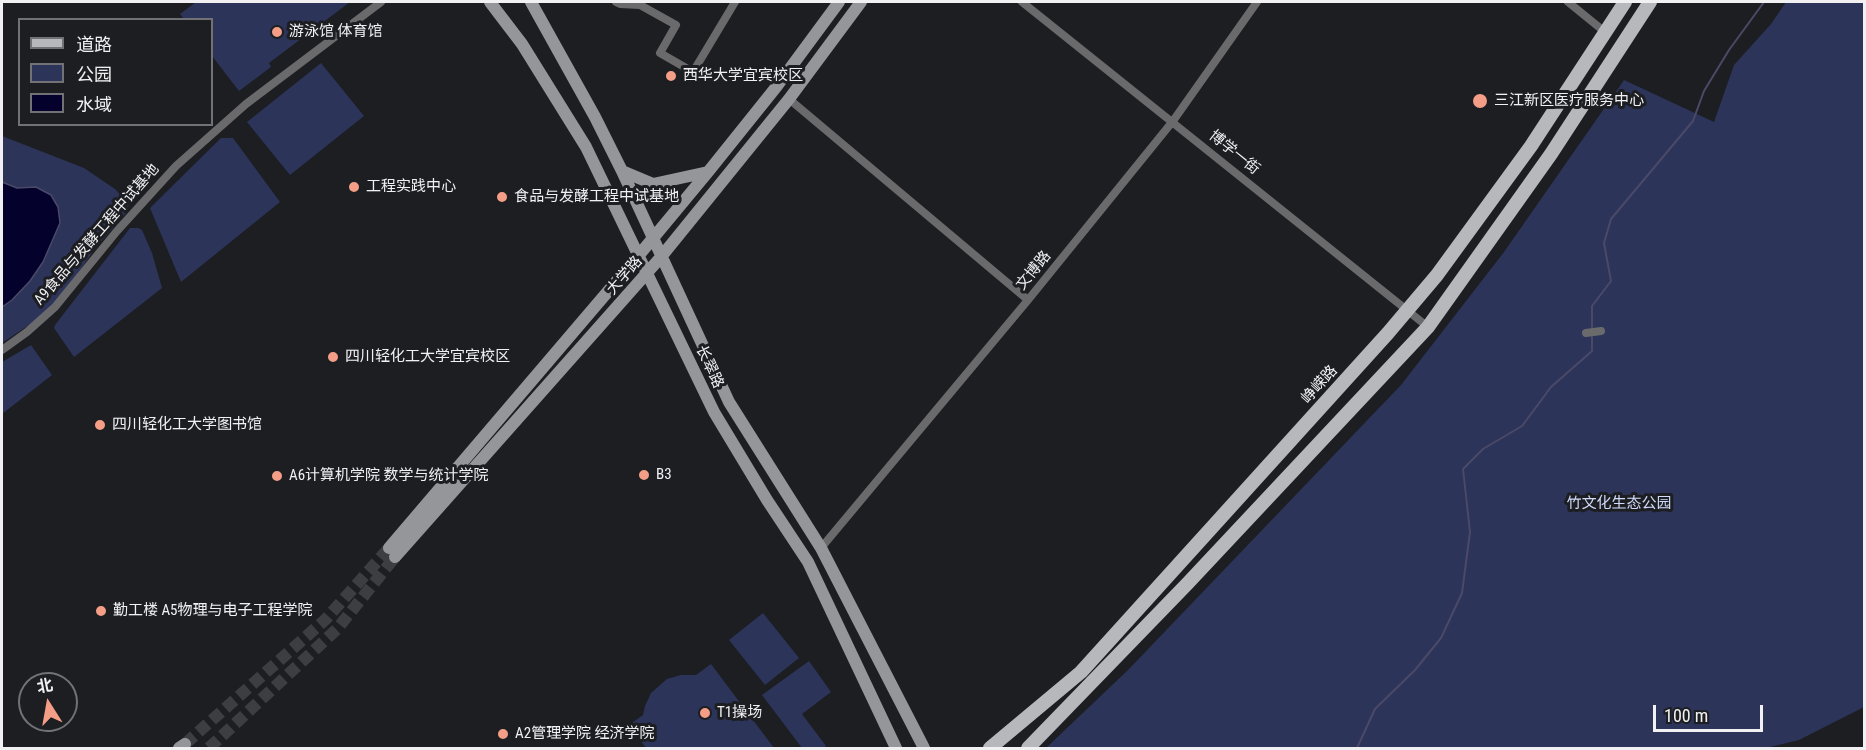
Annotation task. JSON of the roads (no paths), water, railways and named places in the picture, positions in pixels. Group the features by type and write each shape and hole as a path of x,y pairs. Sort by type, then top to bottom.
{"main road":[{"name":"长翠路","path":"490,2 522,44 586,147 714,411 767,500 808,562 896,748"},
{"name":"长翠路","path":"531,2 595,117 622,171 729,402 821,548 924,748"},
{"name":"大学路","path":"839,2 777,86 708,172 392,553 648,273 789,99 861,2"},
{"name":"峥嵘路","path":"990,748 1081,672 1389,333 1437,275 1531,146 1625,2"},
{"path":"1028,748 1187,584 1428,327 1551,154 1650,2"},
{"path":"622,171 652,184 708,172"}],"street":[{"name":"A9食品与发酵工程中试基地","path":"2,350 56,307 117,231 176,166 246,104 381,2"},
{"path":"616,2 640,5 676,25 660,53 693,72 735,2"},
{"name":"博学一街","path":"1022,2 1428,327"},
{"name":"文博路","path":"821,548 1028,300 1173,121 1257,2"},
{"path":"1568,2 1605,32"},
{"path":"789,99 1028,300"},
{"path":"1586,333 1601,331"}],"water":[{"path":"2,182 17,188 36,187 51,195 58,207 60,223 43,262 30,281 2,307"}],"waterway":[{"path":"1592,330 1592,306 1611,281 1604,243 1611,219 1693,121 1704,91 1729,50 1764,2"},
{"path":"1357,748 1375,709 1415,670 1441,638 1462,593 1470,532 1463,469 1483,449 1522,426 1551,387 1592,351 1592,336"}],"tunnel":[{"path":"185,744 326,619 389,548"},
{"path":"209,748 337,629 395,557"}],"place":[{"name":"游泳馆 体育馆","path":"277,32"},
{"name":"西华大学宜宾校区","path":"671,76"},
{"name":"三江新区医疗服务中心","path":"1480,101"},
{"name":"工程实践中心","path":"354,187"},
{"name":"食品与发酵工程中试基地","path":"502,197"},
{"name":"四川轻化工大学宜宾校区","path":"333,357"},
{"name":"四川轻化工大学图书馆","path":"100,425"},
{"name":"B3","path":"644,475"},
{"name":"A6计算机学院 数学与统计学院","path":"277,476"},
{"name":"勤工楼 A5物理与电子工程学院","path":"101,611"},
{"name":"T1操场","path":"705,713"},
{"name":"A2管理学院 经济学院","path":"503,734"}],"park label":[{"name":"竹文化生态公园","path":"1619,504"}]}
